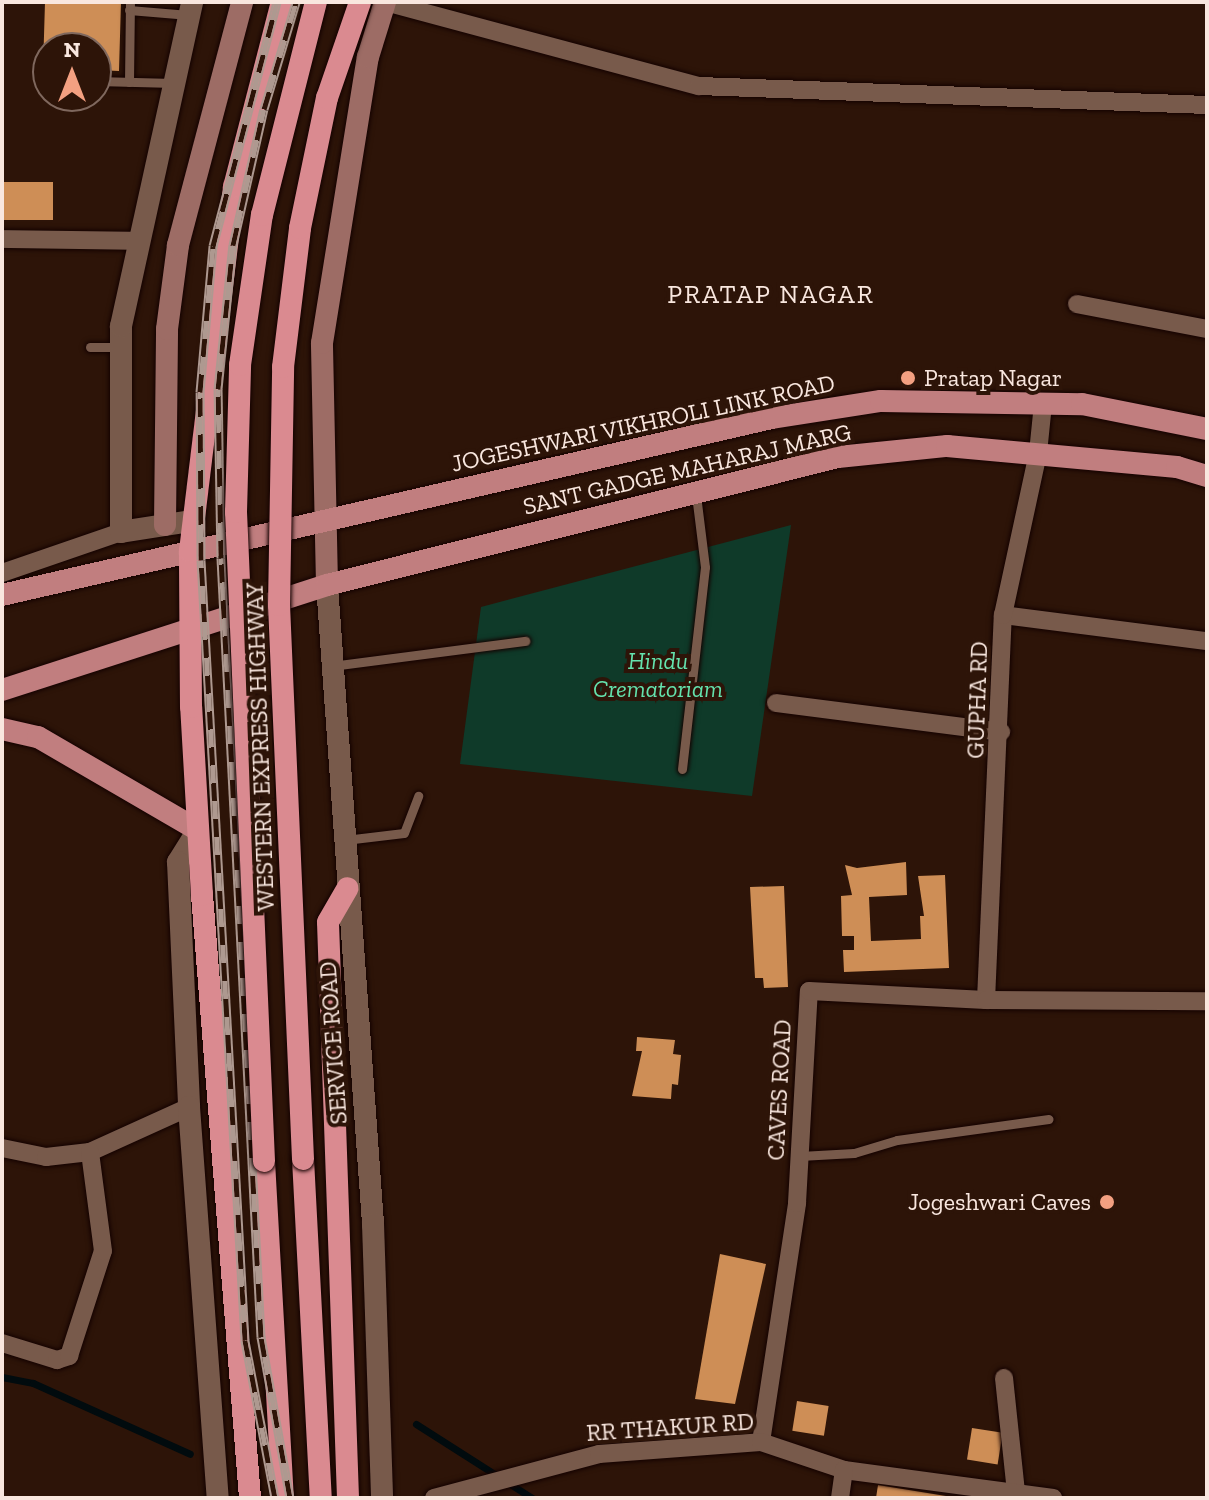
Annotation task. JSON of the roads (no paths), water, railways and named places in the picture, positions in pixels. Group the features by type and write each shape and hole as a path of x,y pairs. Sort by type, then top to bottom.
{"highway":[{"path":"250,1498 207,963 192,904 198,830 190,551 191,521 234,187 282,2"},
{"name":"WESTERN EXPRESS HIGHWAY","path":"283,1498 264,1161 236,512 240,365 262,215 316,2"},
{"name":"WESTERN EXPRESS HIGHWAY","path":"321,1498 279,605 283,367 300,228 327,98 360,2"},
{"path":"348,888 328,922 348,1498"},
{"path":"185,963 207,963"}],"main road":[{"path":"165,525 167,329 178,245 242,2"},
{"path":"327,585 322,343 368,57 385,2"},
{"name":"JOGESHWARI VIKHROLI LINK ROAD","path":"2,595 787,415 881,401 1082,404 1207,429"},
{"name":"SANT GADGE MAHARAJ MARG","path":"2,690 327,585 838,457 947,446 1177,467 1207,476"},
{"path":"2,729 38,737 198,830"}],"street":[{"path":"385,2 699,86 1207,105"},
{"path":"121,532 121,347 140,241 190,8"},
{"path":"2,239 140,241"},
{"path":"1077,304 1207,329"},
{"name":"GUPHA RD","path":"986,1000 989,859 1001,732 1003,615 1038,453 1043,404"},
{"path":"2,573 121,532 191,521"},
{"name":"SERVICE ROAD","path":"327,585 373,1224 382,1498"},
{"path":"1003,615 1207,641"},
{"path":"776,703 1001,732"},
{"path":"192,904 185,963 189,1107 218,1498"},
{"name":"CAVES ROAD","path":"761,1442 800,1156 809,991 986,1000 1207,1001"},
{"path":"2,1148 46,1157 90,1152 189,1107"},
{"path":"2,1343 57,1360 69,1356 103,1251 90,1152"},
{"path":"1004,1378 1016,1493"},
{"name":"RR THAKUR RD","path":"434,1498 549,1464 599,1454 761,1442 844,1470 1053,1498"},
{"path":"840,1498 844,1470"}],"lane":[{"path":"129,82 130,6 190,8"},
{"path":"112,81 174,83"},
{"path":"90,347 121,347"},
{"path":"682,769 705,567 695,491"},
{"path":"332,666 525,641"},
{"path":"345,840 404,833 418,796"},
{"path":"800,1156 854,1153 897,1140 1049,1119"}],"waterway":[{"path":"2,1377 33,1383 190,1454"},
{"path":"416,1424 532,1498"}],"railway":[{"path":"275,1498 245,1340 201,560 200,392 213,246 277,2"},
{"path":"290,1498 261,1337 221,558 218,389 233,245 264,109 296,2"}],"place":[{"name":"Pratap Nagar","path":"908,378"},
{"name":"Jogeshwari Caves","path":"1107,1202"}],"district":[{"name":"PRATAP NAGAR","path":"771,295"}],"park label":[{"name":"Hindu Crematoriam","path":"658,675"}]}
